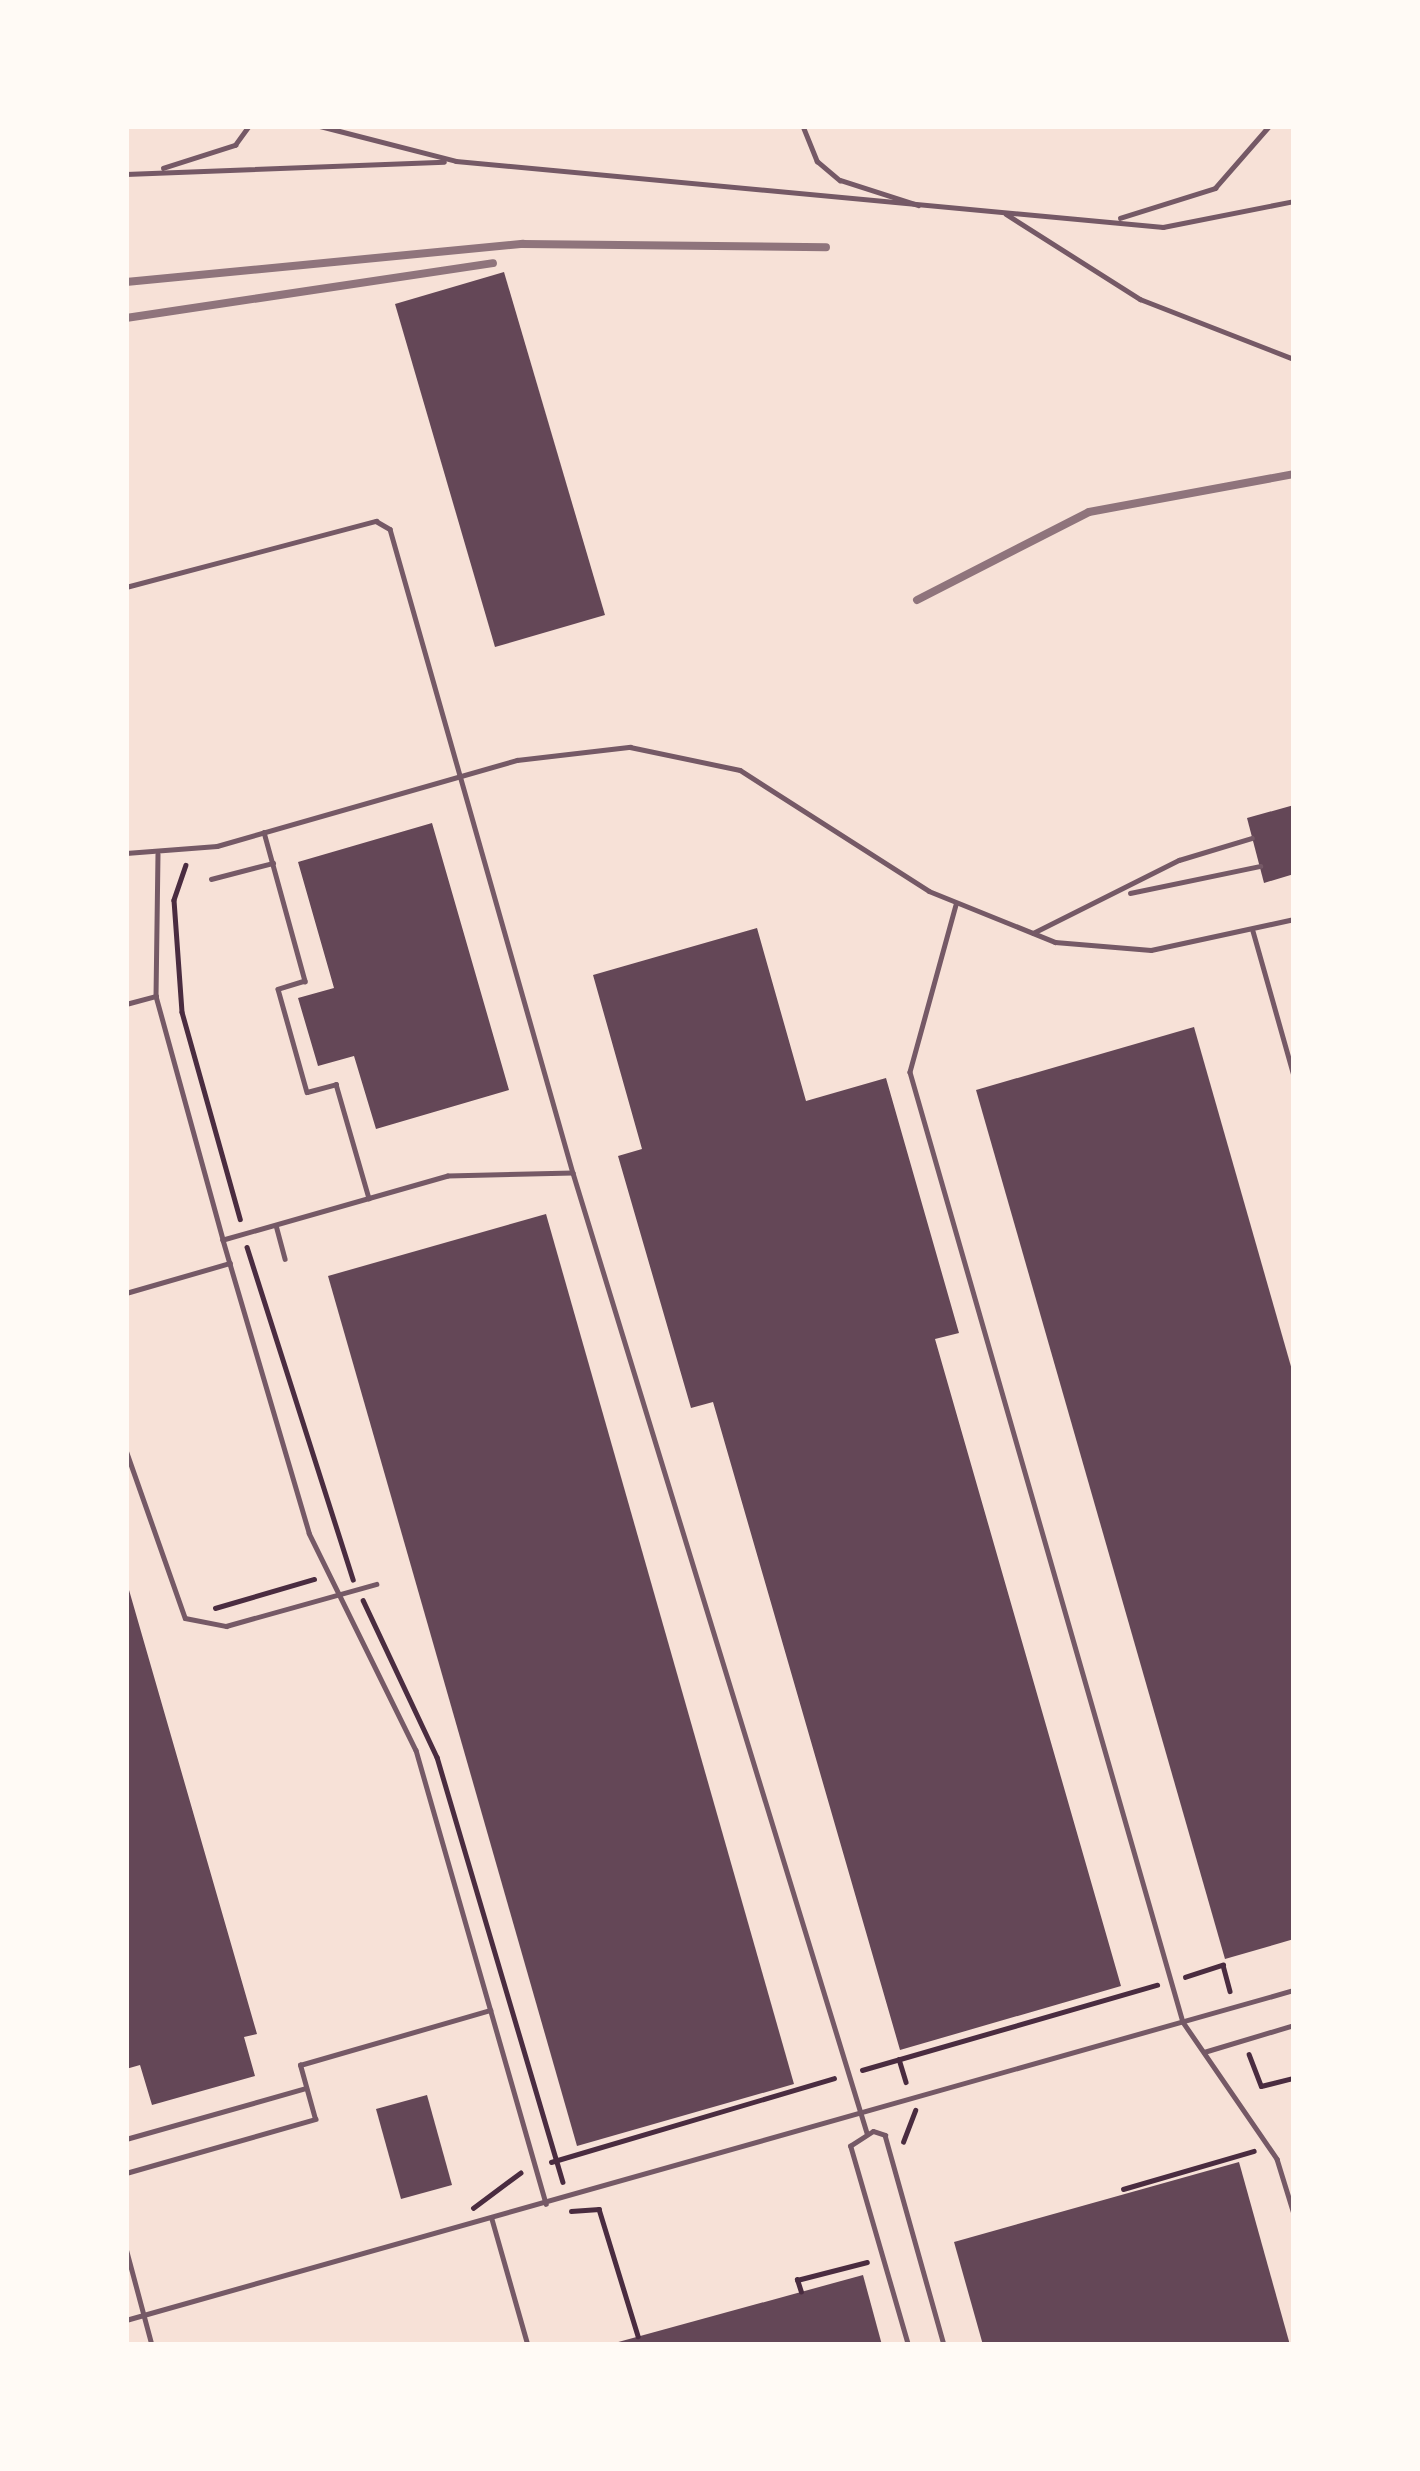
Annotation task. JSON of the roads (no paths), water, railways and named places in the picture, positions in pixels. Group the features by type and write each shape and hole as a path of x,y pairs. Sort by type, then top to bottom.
{"lane":[{"path":"152,172 221,152 249,126"},
{"path":"320,126 456,161"},
{"path":"803,126 817,161 840,181 932,209"},
{"path":"1114,219 1215,188 1269,126"},
{"path":"126,174 456,161 1162,227 1294,201"},
{"path":"1005,213 1140,299 1294,359"},
{"path":"126,587 376,521 390,529 573,1173 867,2133"},
{"path":"126,853 158,854 265,832 459,775 630,747 740,770 956,905 1030,934 1150,950 1294,920"},
{"path":"265,832 305,981 278,989 308,1092 336,1084 370,1198"},
{"path":"1030,934 1127,893 1179,860 1252,838"},
{"path":"158,854 156,996 230,1263 328,1575 416,1750 546,2204"},
{"path":"211,879 273,862"},
{"path":"1127,893 1260,866"},
{"path":"956,905 910,1072 1183,2022 1268,2146 1294,2213"},
{"path":"1253,931 1294,1074"},
{"path":"126,1004 156,996"},
{"path":"224,1240 448,1176 573,1173"},
{"path":"276,1225 285,1259"},
{"path":"126,1293 230,1263"},
{"path":"126,1450 185,1618 226,1626 376,1584"},
{"path":"126,2320 862,2117 1294,1990"},
{"path":"126,2173 315,2119 300,2066 491,2010"},
{"path":"1204,2052 1294,2025"},
{"path":"126,2139 306,2088"},
{"path":"908,2345 850,2146 867,2133 885,2135 944,2345"},
{"path":"492,2219 528,2345"},
{"path":"126,2248 152,2345"}],"railway":[{"path":"126,282 523,244 826,247"},
{"path":"126,318 493,263"},
{"path":"917,600 1089,512 1294,474"}]}
